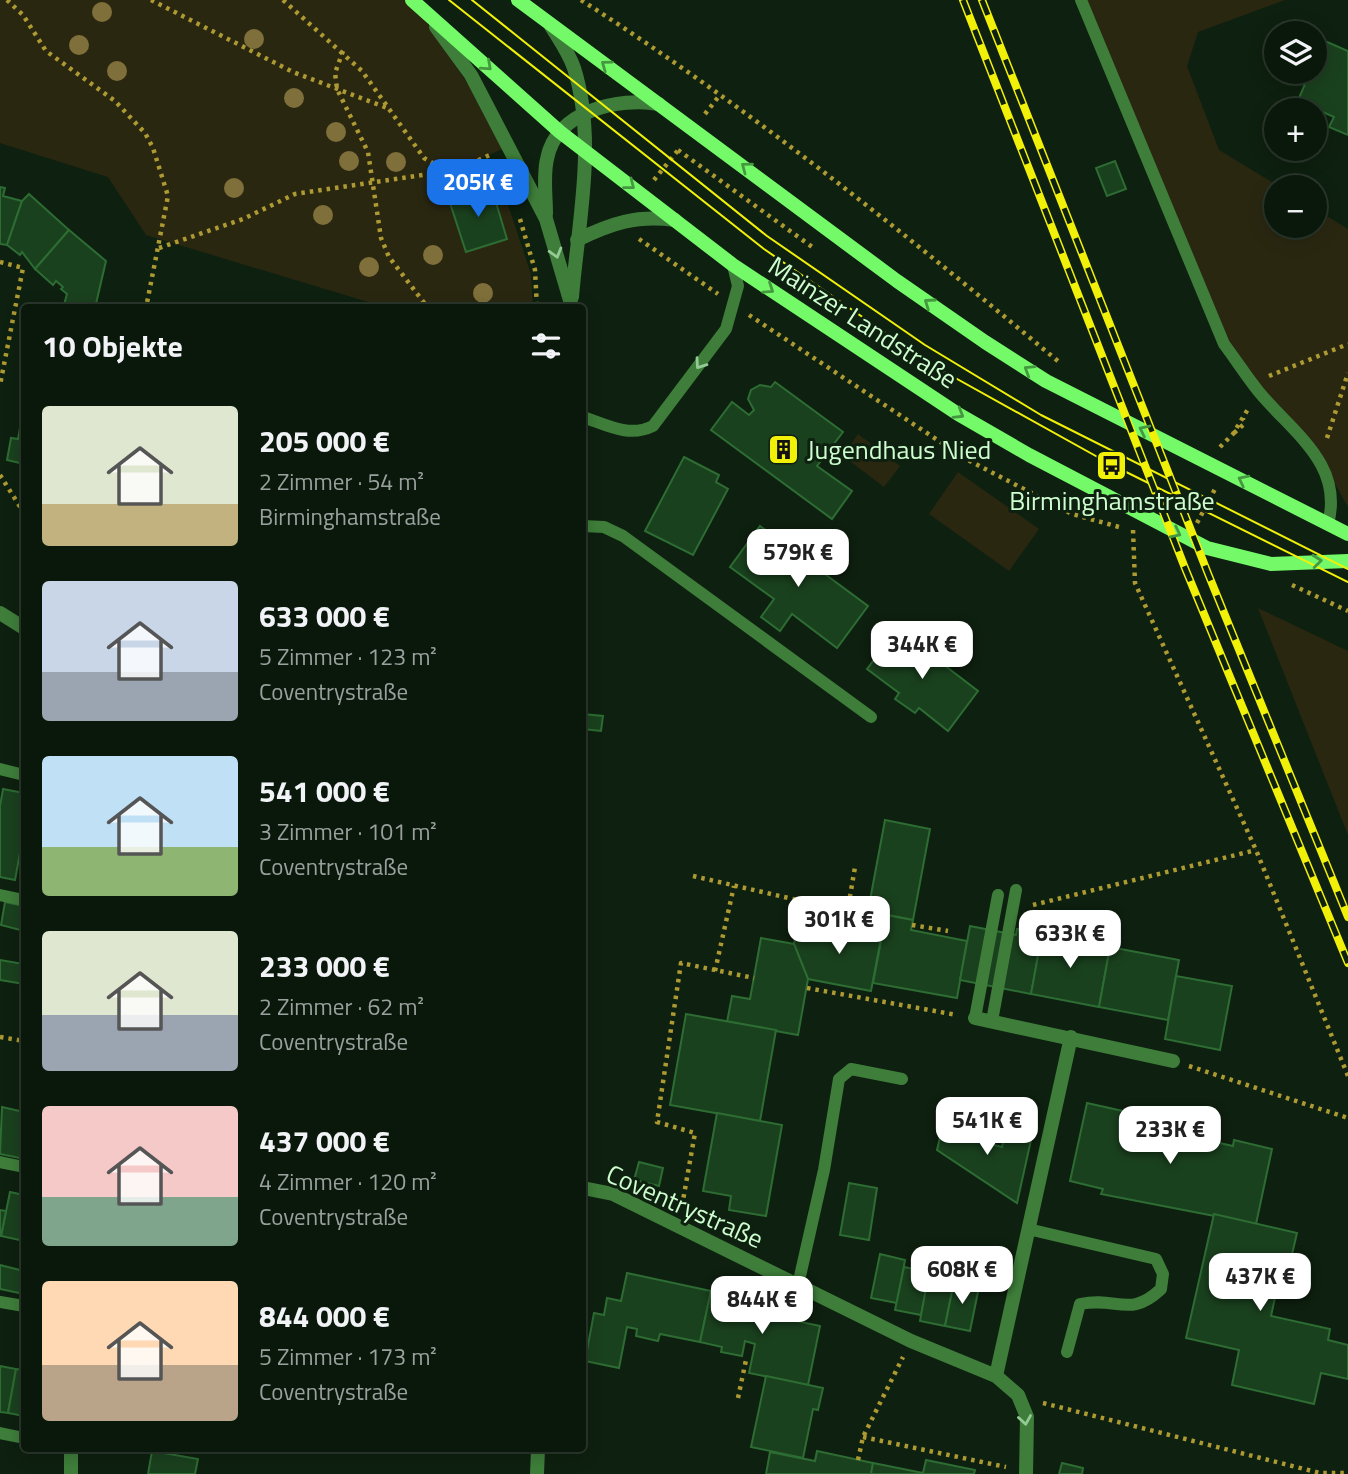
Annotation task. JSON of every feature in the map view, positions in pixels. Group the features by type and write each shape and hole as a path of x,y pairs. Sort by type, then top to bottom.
{"main road":[{"name":"Mainzer Landstraße","path":"518,0 979,338 1046,381 1348,534"},
{"name":"Mainzer Landstraße","path":"415,2 560,132 733,265 958,414 1041,462 1207,548 1270,564 1348,561"}],"street":[{"path":"415,2 471,75 509,146 545,219 571,304"},
{"path":"551,26 574,70 583,114 586,151 572,304"},
{"path":"545,219 546,160 560,132 583,114 622,101 662,104"},
{"path":"577,240 603,228 636,218 674,220"},
{"path":"0,613 21,626"},
{"path":"975,1018 1173,1061"},
{"path":"996,1376 1071,1037"},
{"name":"Coventrystraße","path":"586,1189 613,1194 911,1341 996,1376 1018,1395"},
{"path":"1018,1395 1027,1417 1026,1473"},
{"path":"71,1452 71,1474"},
{"path":"537,1474 538,1452"}],"lane":[{"path":"1081,0 1224,344 1259,391 1321,459 1331,495 1328,524"},
{"path":"586,418 627,432 641,432 653,426 726,328 735,306 738,286 733,265"},
{"path":"586,526 604,527 623,536 871,717"},
{"path":"0,769 21,774"},
{"path":"992,1021 1016,890"},
{"path":"0,895 21,899"},
{"path":"975,1018 998,895"},
{"path":"798,1285 824,1170 839,1079 851,1069 902,1079"},
{"path":"0,1162 21,1166"},
{"path":"1028,1229 1156,1259 1163,1274 1161,1289 1147,1302 1135,1307 1097,1300 1080,1304 1067,1352"},
{"path":"0,1302 21,1306"},
{"path":"0,1433 21,1437"}],"path":[{"path":"7,0 27,20 46,51 115,101 145,133 168,191 147,304"},
{"path":"150,0 293,72 388,108"},
{"path":"283,0 343,51 362,71 424,158 441,168 456,170"},
{"path":"581,0 719,96 907,236 1067,369"},
{"path":"343,51 335,73 337,89 368,152 385,248 425,304"},
{"path":"629,185 638,173 653,183 719,96"},
{"path":"158,248 243,219 295,194 456,170 509,146"},
{"path":"491,154 496,164"},
{"path":"519,215 535,270 537,304"},
{"path":"0,262 23,268 0,385"},
{"path":"1259,391 1268,377 1348,344"},
{"path":"1321,459 1348,373"},
{"path":"1207,548 1213,533 1196,525 1216,487 1201,479 1220,447 1242,420"},
{"path":"1210,442 1220,447"},
{"path":"0,475 21,508"},
{"path":"1133,530 1135,583 1256,850 1348,1076"},
{"path":"1012,911 1256,850"},
{"path":"847,914 855,867"},
{"path":"693,876 847,914 884,920"},
{"path":"715,971 734,886"},
{"path":"912,925 948,931"},
{"path":"678,1226 695,1133 657,1122 681,963 754,978"},
{"path":"807,988 975,1018"},
{"path":"0,1037 21,1040"},
{"path":"1173,1061 1348,1118"},
{"path":"858,1460 863,1437 911,1341"},
{"path":"738,1398 746,1360"},
{"path":"1018,1395 1320,1473 1348,1473"},
{"path":"863,1437 1026,1473"}],"shaded area":[{"path":"0,0 412,0 509,146 458,169 497,172 531,274 533,304 375,304 146,235 108,177 0,143"},
{"path":"1081,0 1285,0 1198,32 1187,66 1219,150 1264,177 1264,238 1327,238 1327,216 1348,229 1348,507 1321,459 1224,344"},
{"path":"858,434 900,466 884,487 843,456"},
{"path":"958,472 1039,529 1009,571 929,514"},
{"path":"1258,608 1348,651 1348,835"}],"building":[{"path":"1327,42 1348,51 1348,135 1329,127 1334,117 1327,114 1327,98 1299,98 1305,84 1327,84"},
{"path":"1115,161 1126,189 1107,196 1096,168"},
{"path":"491,186 507,239 466,252 449,200"},
{"path":"0,187 5,188 3,196 22,201 7,245 0,244"},
{"path":"29,194 69,230 35,269 22,252 20,255 7,245 22,201"},
{"path":"69,230 106,261 96,304 64,304 67,294 61,289 63,287 56,281 53,285 35,269"},
{"name":"Jugendhaus Nied","path":"775,382 843,432 817,466 852,491 832,519 711,430 732,402 749,415 754,410 748,399 751,390 760,385 771,387"},
{"path":"21,422 21,463 7,460 11,438 18,439"},
{"path":"684,457 719,475 716,482 728,489 693,555 645,531"},
{"path":"760,526 868,606 837,648 792,614 780,631 761,617 774,599 730,567"},
{"path":"897,629 978,691 948,731 919,708 915,713 895,699 899,693 867,669"},
{"path":"586,714 603,716 601,731 586,729"},
{"path":"3,789 21,792 21,847 15,880 0,877 0,806"},
{"path":"885,820 930,829 913,920 868,911"},
{"path":"5,902 21,905 21,930 1,925"},
{"path":"886,915 913,920 911,930 967,941 957,998 873,983"},
{"path":"970,926 1016,935 1017,929 1042,934 1031,994 960,980"},
{"path":"797,927 848,936 850,927 882,933 871,991 808,979 794,944"},
{"path":"1042,934 1110,947 1099,1007 1031,994"},
{"path":"761,938 794,944 808,979 798,1035 727,1022 732,996 750,999"},
{"path":"1110,947 1179,960 1168,1020 1099,1007"},
{"path":"0,960 21,964 21,984 0,980"},
{"path":"1176,976 1232,986 1220,1050 1165,1039"},
{"path":"686,1014 776,1030 760,1121 670,1105"},
{"path":"1087,1103 1123,1111 1121,1121 1154,1128 1156,1120 1199,1130 1197,1138 1233,1146 1234,1140 1272,1149 1256,1224 1101,1194 1103,1189 1070,1181"},
{"path":"2,1107 21,1111 20,1158 0,1154"},
{"path":"717,1113 782,1125 766,1216 729,1210 731,1196 703,1191"},
{"path":"944,1120 981,1128 978,1141 1002,1147 1005,1134 1031,1140 1017,1203 937,1150"},
{"path":"639,1162 663,1168 659,1186 634,1180"},
{"path":"849,1183 877,1188 869,1240 840,1235"},
{"path":"10,1192 21,1194 21,1240 1,1236"},
{"path":"0,1210 6,1211 1,1236 0,1236"},
{"path":"1214,1214 1297,1233 1286,1280 1279,1279 1271,1316 1330,1329 1328,1340 1348,1345 1348,1379 1321,1373 1314,1404 1232,1385 1239,1350 1186,1338"},
{"path":"880,1254 905,1260 897,1303 871,1298"},
{"path":"0,1265 21,1270 21,1293 0,1289"},
{"path":"904,1267 930,1272 921,1315 895,1310"},
{"path":"627,1273 711,1291 700,1342 660,1334 658,1341 636,1336 637,1329 627,1327 619,1368 586,1361 594,1313 604,1315 607,1298 621,1301"},
{"path":"928,1277 954,1282 945,1326 920,1321"},
{"path":"954,1282 979,1287 970,1331 945,1326"},
{"path":"711,1291 790,1307 787,1319 820,1326 808,1385 749,1373 755,1344 745,1341 742,1356 721,1352 722,1347 700,1342"},
{"path":"0,1366 16,1369 8,1413 0,1412"},
{"path":"16,1369 21,1370 21,1415 8,1413"},
{"path":"766,1376 823,1388 818,1410 813,1409 803,1458 751,1447"},
{"path":"817,1451 873,1463 871,1474 766,1474 770,1452 815,1461"},
{"path":"152,1452 198,1459 195,1474 148,1474"},
{"path":"926,1460 975,1470 974,1474 871,1474 873,1463 923,1473"},
{"path":"1062,1463 1083,1468 1082,1474 1059,1474"}],"tram line":[{"path":"449,0 764,249 932,365 1112,465 1348,582"},
{"path":"472,0 767,236 925,345 1041,415 1348,569"}],"railway":[{"path":"963,0 1185,568 1348,963"},
{"path":"982,0 1209,576 1348,917"}],"place":[{"name":"Jugendhaus Nied","path":"784,449"},
{"name":"Birminghamstraße","path":"1112,465"}]}
